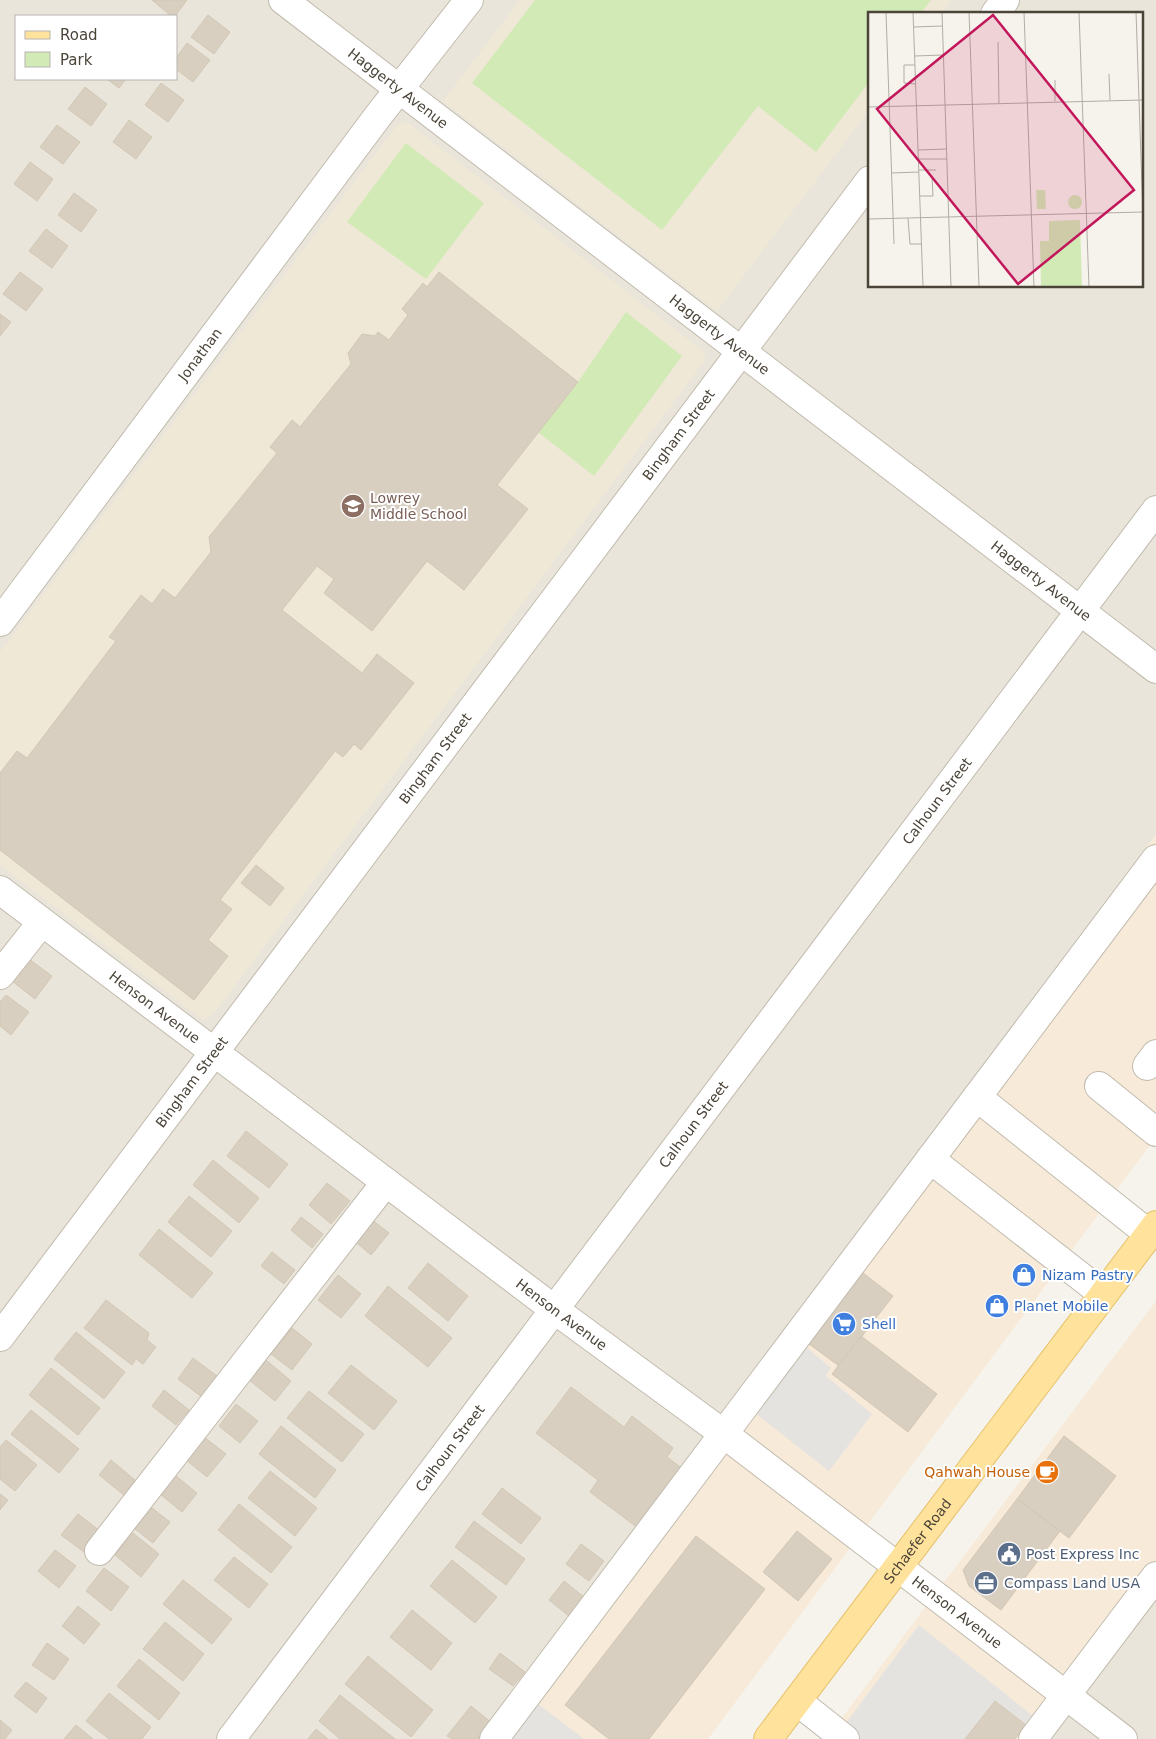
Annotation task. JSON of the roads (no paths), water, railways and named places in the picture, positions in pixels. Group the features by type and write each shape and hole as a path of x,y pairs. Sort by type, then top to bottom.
{"main road":[{"name":"Schaefer Road","path":"768,1739 1152,1229"}],"street":[{"name":"Haggerty Avenue","path":"283,0 1156,670"},
{"name":"Jonathan","path":"0,622 399,88 470,0"},
{"path":"996,12 1005,0"},
{"name":"Bingham Street","path":"0,1337 868,183"},
{"name":"Calhoun Street","path":"231,1739 1156,510"},
{"path":"494,1739 1156,859"},
{"name":"Henson Avenue","path":"0,890 555,1310 724,1434 1123,1739"},
{"path":"0,975 42,922"},
{"path":"1099,1086 1156,1132"},
{"path":"977,1097 1152,1229"},
{"path":"930,1159 1104,1294"},
{"path":"98,1551 386,1182"},
{"path":"1033,1739 1156,1576"},
{"path":"797,1701 844,1739"}],"place":[{"name":"Lowrey Middle School","path":"353,506"},
{"name":"Nizam Pastry","path":"1024,1275"},
{"name":"Planet Mobile","path":"997,1306"},
{"name":"Shell","path":"844,1324"},
{"name":"Qahwah House","path":"1047,1472"},
{"name":"Post Express Inc","path":"1009,1554"},
{"name":"Compass Land USA","path":"986,1583"}]}
